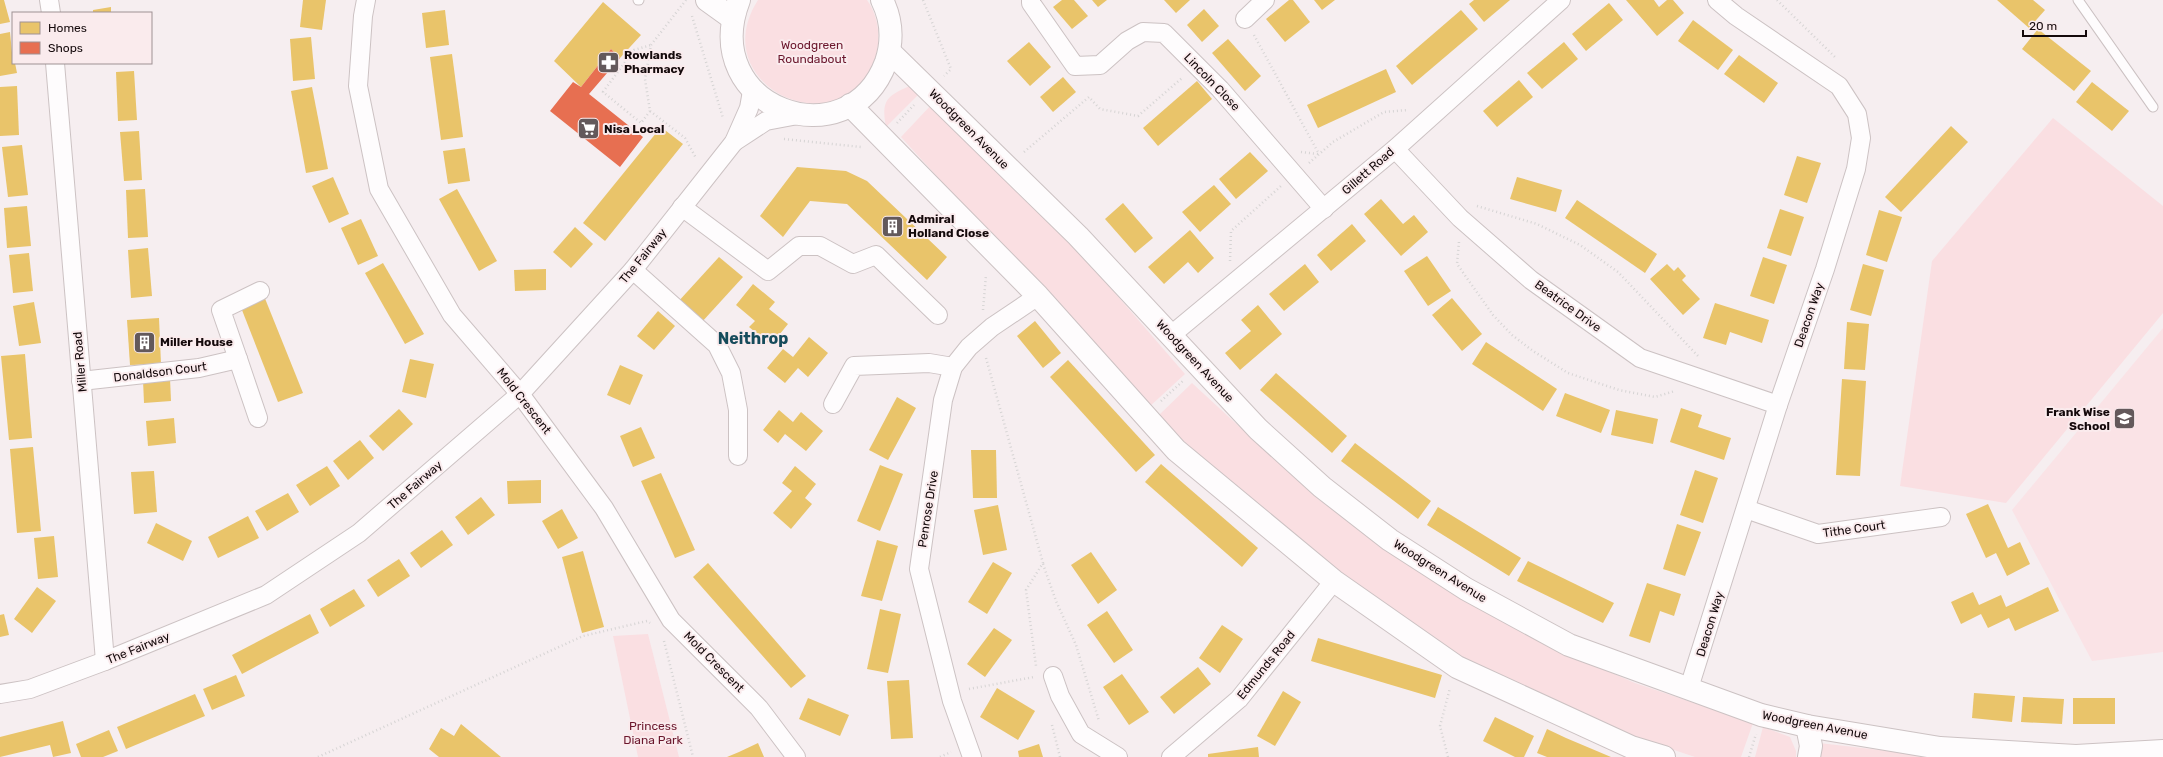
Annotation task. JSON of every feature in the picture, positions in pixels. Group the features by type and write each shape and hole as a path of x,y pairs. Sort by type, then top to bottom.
{"street":[{"path":"50,0 51,12"},
{"name":"Mold Crescent","path":"366,0 363,16 358,86 379,189 452,315 520,394 604,508 666,624 759,708 796,757"},
{"path":"696,7 735,9 730,44 738,70 752,91 773,106 798,115 825,114 850,105 868,92 882,73 890,52 891,30 887,9 882,0"},
{"name":"Lincoln Close","path":"1031,0 1041,20 1075,66 1100,65 1127,41 1143,32 1164,33 1220,89 1324,209"},
{"path":"1245,19 1265,0"},
{"name":"Gillett Road","path":"1170,336 1236,283 1395,149 1561,0"},
{"name":"Deacon Way","path":"1688,688 1778,405 1825,269 1856,169 1861,138 1857,114 1840,86 1736,16 1717,0"},
{"name":"Woodgreen Avenue","path":"890,52 1078,236 1258,429 1322,486 1390,540 1466,589 1569,645 1762,715 1807,726 1940,748 2076,756 2163,751"},
{"name":"Miller Road","path":"55,64 105,661"},
{"name":"The Fairway","path":"0,694 30,688 105,661 266,595 359,533 520,394 633,270 736,137 749,108 752,91"},
{"path":"850,105 1038,296 1176,450 1334,581 1457,668 1631,747 1664,757"},
{"name":"The Fairway","path":"736,137 766,121 798,115"},
{"name":"Beatrice Drive","path":"1395,149 1460,218 1531,280 1640,358 1778,405"},
{"path":"682,208 768,270 799,246 820,246 853,264 876,255 938,315"},
{"path":"633,270 717,345 731,373 738,410 738,456"},
{"path":"258,418 221,310 260,291"},
{"name":"Penrose Drive","path":"972,757 950,693 919,569 943,400 953,367 969,347 980,337 1038,296"},
{"name":"Donaldson Court","path":"81,381 199,368 238,359"},
{"path":"833,404 854,366 929,363 953,367"},
{"name":"Tithe Court","path":"1746,509 1818,534 1941,517"},
{"name":"Edmunds Road","path":"1171,757 1239,699 1334,581"},
{"path":"1043,674 1060,696 1081,734 1112,753"},
{"path":"1807,726 1810,746 1809,757"}],"lane":[{"path":"2078,0 2108,46 2153,108"}],"path":[{"path":"694,157 685,138 650,111 645,79 651,45 687,0 696,7 724,120 736,137"},
{"path":"1777,0 1837,60 1823,75"},
{"path":"1245,19 1319,154"},
{"path":"650,111 641,123 603,92 634,50 651,45"},
{"path":"1007,167 1089,97 1100,109 1138,116 1196,66"},
{"path":"1236,283 1230,265 1230,231 1294,174 1333,142 1384,112 1416,110"},
{"path":"780,138 866,147"},
{"path":"1677,390 1654,397 1619,390 1568,373 1512,335 1493,316 1457,264 1460,218 1473,204 1537,224 1580,245 1618,272 1698,357 1705,381"},
{"path":"989,246 980,337 1043,563 1056,601 1076,645 1112,753"},
{"path":"1157,406 1199,365"},
{"path":"950,693 1043,674 1026,590 1043,563"},
{"path":"318,757 583,636 647,621 666,624 693,757"},
{"path":"1448,757 1440,726 1441,717 1457,668"},
{"path":"1050,720 1060,757"}],"shaded area":[{"name":"Frank Wise School","path":"2163,328 2163,652 2092,661 2012,510"}],"green space":[{"name":"Woodgreen Roundabout","path":"758,0 867,0 874,12 878,26 878,48 876,55 860,84 837,100 811,104 785,97 763,81 749,59 746,31"},
{"path":"910,86 921,92 886,127 884,111 887,100 895,93"},
{"path":"933,103 1057,226 1185,374 1148,408 901,137"},
{"path":"2053,118 2163,206 2163,313 2006,503 1900,486 1932,261"},
{"path":"1192,383 1318,499 1379,544 1545,644 1635,683 1753,723 1741,757 1695,757 1641,739 1559,704 1461,658 1331,571 1249,504 1158,416"},
{"name":"Princess Diana Park","path":"648,634 679,757 638,757 613,636"},
{"path":"1763,727 1790,737 1796,751 1796,757 1755,757"},
{"path":"1819,743 1941,757 1819,757"}],"building: Homes":[{"path":"0,0 4,0 10,22 0,24"},
{"path":"303,0 326,0 322,30 300,27"},
{"path":"1062,0 1074,0 1088,16 1072,29 1053,7"},
{"path":"1092,0 1107,0 1098,7"},
{"path":"1164,0 1190,0 1176,13"},
{"path":"1289,0 1293,0 1310,22 1285,42 1266,19"},
{"path":"1314,0 1335,0 1322,10"},
{"path":"1474,0 1510,0 1484,22 1469,4"},
{"path":"1626,0 1654,0 1659,7 1667,0 1673,0 1684,13 1657,36"},
{"path":"1997,0 2033,0 2045,10 2029,28"},
{"path":"603,2 641,35 620,58 611,49 581,87 554,61"},
{"path":"1609,3 1623,20 1586,51 1572,34"},
{"path":"111,7 111,12 93,12 93,10"},
{"path":"1204,9 1219,26 1202,42 1187,25"},
{"path":"445,10 449,45 426,48 422,13"},
{"path":"1461,10 1478,29 1412,85 1396,66"},
{"path":"1693,20 1733,50 1718,70 1678,41"},
{"path":"2038,29 2091,71 2074,91 2022,49"},
{"path":"10,32 12,64 15,64 17,73 0,76 0,34"},
{"path":"311,37 315,79 293,81 290,39"},
{"path":"1228,39 1261,76 1245,91 1212,53"},
{"path":"1029,42 1051,67 1030,86 1007,61"},
{"path":"1564,42 1578,59 1542,89 1527,73"},
{"path":"452,54 463,137 441,140 430,57"},
{"path":"1739,55 1778,83 1764,103 1724,74"},
{"path":"1386,69 1396,92 1318,128 1307,105"},
{"path":"134,71 137,120 118,121 116,72"},
{"path":"1063,77 1076,92 1053,112 1040,97"},
{"path":"1519,80 1533,97 1497,127 1483,111"},
{"path":"1197,81 1212,99 1158,146 1143,128"},
{"path":"2092,82 2129,111 2112,131 2076,102"},
{"path":"17,86 19,135 0,136 0,87"},
{"path":"312,87 328,169 306,173 291,91"},
{"path":"1951,126 1968,142 1901,212 1885,197"},
{"path":"661,127 683,144 605,241 583,223"},
{"path":"139,131 142,180 124,181 120,132"},
{"path":"22,145 28,195 8,197 2,147"},
{"path":"465,148 470,181 448,184 443,151"},
{"path":"1250,152 1268,171 1236,199 1219,179"},
{"path":"1797,156 1821,163 1807,203 1784,195"},
{"name":"Admiral Holland Close","path":"797,167 846,171 867,181 947,257 927,280 847,204 810,201 783,237 760,216"},
{"path":"333,177 349,214 329,223 312,186"},
{"path":"1517,177 1562,190 1556,212 1510,199"},
{"path":"1214,185 1231,204 1200,232 1182,212"},
{"path":"145,189 148,237 128,238 126,190"},
{"path":"457,189 497,261 479,271 439,199"},
{"path":"1381,199 1403,224 1414,215 1428,232 1401,256 1364,214"},
{"path":"1577,200 1657,254 1645,273 1565,218"},
{"path":"1123,203 1153,238 1135,253 1105,219"},
{"path":"27,206 31,246 7,248 4,208"},
{"path":"1780,209 1804,217 1791,256 1767,248"},
{"path":"1879,210 1902,217 1887,262 1866,255"},
{"path":"361,219 378,256 358,265 341,228"},
{"path":"1352,224 1366,241 1331,271 1317,255"},
{"path":"575,227 593,244 571,268 553,252"},
{"path":"1190,230 1214,258 1198,273 1188,262 1164,284 1148,267"},
{"path":"148,248 152,296 131,298 128,250"},
{"path":"29,253 33,291 13,293 9,255"},
{"path":"1427,256 1451,291 1428,306 1404,271"},
{"path":"719,257 743,277 701,323 677,303"},
{"path":"1763,257 1787,265 1774,304 1750,296"},
{"path":"383,263 424,334 405,344 365,273"},
{"path":"1305,264 1319,282 1284,311 1269,294"},
{"path":"1667,264 1674,271 1678,267 1686,276 1682,280 1700,299 1683,315 1650,279"},
{"path":"1863,264 1884,270 1871,316 1850,310"},
{"path":"546,269 546,290 515,291 514,270"},
{"path":"753,284 775,302 769,309 788,324 771,345 749,327 755,321 736,305"},
{"path":"264,296 303,393 278,402 240,305"},
{"path":"1452,298 1482,334 1462,351 1432,315"},
{"path":"34,302 41,343 19,346 13,306"},
{"path":"1715,303 1769,320 1762,343 1730,332 1726,345 1703,338"},
{"path":"1258,305 1282,334 1240,370 1225,353 1251,331 1241,320"},
{"path":"658,311 675,326 654,350 637,336"},
{"name":"Miller House","path":"159,318 161,364 130,365 127,320"},
{"path":"1035,321 1061,353 1043,368 1017,336"},
{"path":"1847,322 1869,324 1865,370 1844,369"},
{"path":"809,337 828,353 808,377 798,368 785,383 767,368 783,349 793,357"},
{"path":"1486,342 1557,389 1543,411 1472,364"},
{"path":"25,354 32,438 9,440 1,356"},
{"path":"410,359 434,364 426,398 402,392"},
{"path":"1068,360 1155,455 1136,472 1050,377"},
{"path":"620,365 643,375 630,405 607,395"},
{"path":"1276,373 1347,436 1332,453 1260,390"},
{"path":"170,378 171,401 144,403 143,380"},
{"path":"1842,379 1866,381 1860,476 1836,475"},
{"path":"1565,393 1610,410 1601,433 1556,416"},
{"path":"897,397 916,408 888,460 869,450"},
{"path":"1681,408 1702,415 1698,427 1731,438 1724,460 1670,442"},
{"path":"399,409 413,424 383,451 369,436"},
{"path":"779,410 793,422 801,412 823,431 806,451 785,434 778,443 763,430"},
{"path":"1616,410 1658,419 1653,444 1611,435"},
{"path":"174,418 176,443 148,446 146,421"},
{"path":"641,427 655,458 633,467 620,436"},
{"path":"360,440 374,458 348,480 333,461"},
{"path":"1355,443 1431,501 1418,519 1341,461"},
{"path":"33,447 41,531 17,533 10,449"},
{"path":"971,450 996,450 997,498 973,498"},
{"path":"1161,464 1258,548 1242,567 1145,482"},
{"path":"880,465 903,474 880,531 857,521"},
{"path":"327,466 340,486 310,506 296,485"},
{"path":"795,466 816,484 805,498 812,504 791,529 773,513 792,491 782,483"},
{"path":"1695,470 1718,478 1703,523 1680,515"},
{"path":"154,471 157,512 134,514 131,472"},
{"path":"661,473 695,550 675,558 641,481"},
{"path":"541,480 541,503 508,504 507,481"},
{"path":"288,493 299,512 267,531 255,511"},
{"path":"481,497 495,515 468,535 455,517"},
{"path":"1988,504 2008,548 2020,542 2030,564 2007,576 1996,553 1986,558 1966,514"},
{"path":"998,505 1007,550 983,555 974,510"},
{"path":"1438,507 1521,558 1509,576 1427,525"},
{"path":"562,509 578,538 558,549 542,521"},
{"path":"248,516 259,538 218,558 208,537"},
{"path":"156,523 192,541 183,561 147,543"},
{"path":"1677,524 1701,532 1685,576 1663,569"},
{"path":"442,530 453,545 421,568 410,553"},
{"path":"54,536 58,577 38,579 34,538"},
{"path":"877,540 898,546 882,601 861,596"},
{"path":"583,551 604,627 582,633 562,557"},
{"path":"1091,552 1117,590 1098,604 1071,565"},
{"path":"399,559 410,576 378,597 367,580"},
{"path":"1528,561 1614,603 1603,623 1517,581"},
{"path":"993,562 1012,573 987,614 968,602"},
{"path":"708,563 806,676 791,688 693,577"},
{"path":"1647,583 1681,594 1674,616 1660,611 1650,643 1629,636"},
{"path":"37,587 56,601 32,633 14,619"},
{"path":"2048,587 2059,611 2015,631 2009,618 1988,628 1981,614 1961,624 1951,602 1973,592 1979,605 2001,595 2006,607"},
{"path":"354,589 365,606 330,627 320,609"},
{"path":"880,609 901,614 888,673 867,669"},
{"path":"1107,611 1133,650 1114,663 1087,625"},
{"path":"4,614 9,635 0,637 0,615"},
{"path":"310,614 319,633 242,674 232,655"},
{"path":"1222,625 1243,639 1220,673 1199,658"},
{"path":"994,628 1012,640 985,677 967,664"},
{"path":"1318,638 1442,675 1435,698 1311,661"},
{"path":"1198,667 1211,684 1174,714 1160,697"},
{"path":"1122,674 1149,712 1129,725 1103,687"},
{"path":"236,675 245,696 212,710 203,689"},
{"path":"909,680 913,738 891,739 887,681"},
{"path":"997,688 1035,711 1018,740 980,717"},
{"path":"1283,691 1301,702 1275,746 1257,736"},
{"path":"1974,693 2015,696 2012,722 1972,718"},
{"path":"195,694 205,716 126,749 117,727"},
{"path":"2023,697 2064,699 2062,724 2021,722"},
{"path":"808,698 849,715 840,736 799,719"},
{"path":"2073,698 2115,698 2115,724 2073,724"},
{"path":"1495,717 1534,736 1524,757 1515,757 1483,741"},
{"path":"63,721 71,753 53,757 50,745 0,757 0,737"},
{"path":"461,724 501,757 439,757 429,749 441,728 454,736"},
{"path":"1547,729 1611,757 1547,757 1537,753"},
{"path":"109,730 118,751 103,757 81,757 76,744"},
{"path":"758,743 764,757 727,757 739,752"},
{"path":"1039,744 1043,757 1019,757 1018,751"},
{"path":"1258,747 1259,757 1208,757 1208,754"}],"building: Shops":[{"path":"611,49 620,58 589,94 643,137 620,167 550,111 573,82 581,87"}],"place":[{"name":"Rowlands Pharmacy","path":"609,62"},
{"name":"Nisa Local","path":"588,129"},
{"name":"Admiral Holland Close","path":"892,226"},
{"name":"Miller House","path":"144,342"},
{"name":"Frank Wise School","path":"2125,419"}],"district":[{"name":"Neithrop","path":"753,338"}]}
